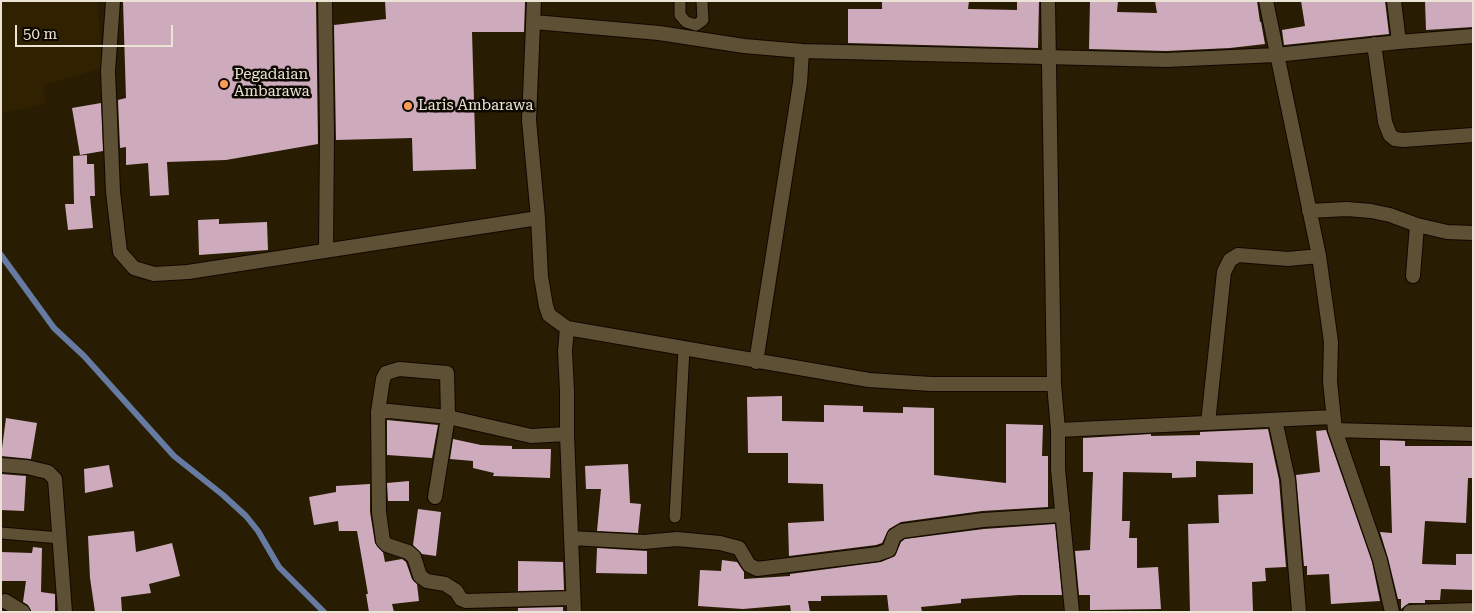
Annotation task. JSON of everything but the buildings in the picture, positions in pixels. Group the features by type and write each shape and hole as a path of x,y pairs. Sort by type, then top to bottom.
{"street":[{"path":"113,1 108,71 113,192 120,252 134,268 154,274 188,272 538,218"},
{"path":"325,1 326,250"},
{"path":"534,1 529,120 538,218 541,278 549,315 567,328 869,380 931,384 1054,384"},
{"path":"1048,1 1054,384 1058,430 1058,469 1072,612"},
{"path":"1266,1 1318,256 1331,342 1330,381 1334,424 1380,560 1392,612"},
{"path":"1394,1 1399,42"},
{"path":"534,22 659,33 744,46 802,51 1166,60 1276,55 1374,44 1473,36"},
{"path":"1374,44 1385,122 1390,134 1395,139 1473,135"},
{"path":"756,362 800,83 802,51"},
{"path":"1309,211 1347,209 1371,211 1447,232 1473,233"},
{"path":"1413,276 1417,225"},
{"path":"1208,423 1224,272 1230,260 1238,255 1288,259 1318,256"},
{"path":"435,497 448,417 446,373 399,369 386,373 383,379 378,412 379,512 383,541 414,556 420,576 427,581 445,584 456,591 461,599 466,601 574,605 567,434 565,351 567,328"},
{"path":"378,412 448,417 531,436 567,434"},
{"path":"1058,430 1276,420 1473,434"},
{"path":"1276,420 1288,479 1299,612"},
{"path":"1,465 48,472 55,479 65,612"},
{"path":"570,538 644,542 677,540 720,543 739,548 749,565 757,569 878,554 889,550 894,536 902,531 983,520 1062,515"},
{"path":"5,601 23,612"},
{"path":"1410,612 1473,610"}],"lane":[{"path":"680,1 680,15 686,22 696,24 703,20 702,1"},
{"path":"676,516 684,349"},
{"path":"1,533 60,538"}],"shaded area":[{"path":"1,1 97,1 103,68 43,85 46,104 1,113"}],"waterway":[{"path":"1,255 54,328 84,356 174,456 246,516 258,531 279,567 324,612"}],"place":[{"name":"Pegadaian Ambarawa","path":"224,84"},
{"name":"Laris Ambarawa","path":"408,106"}]}
